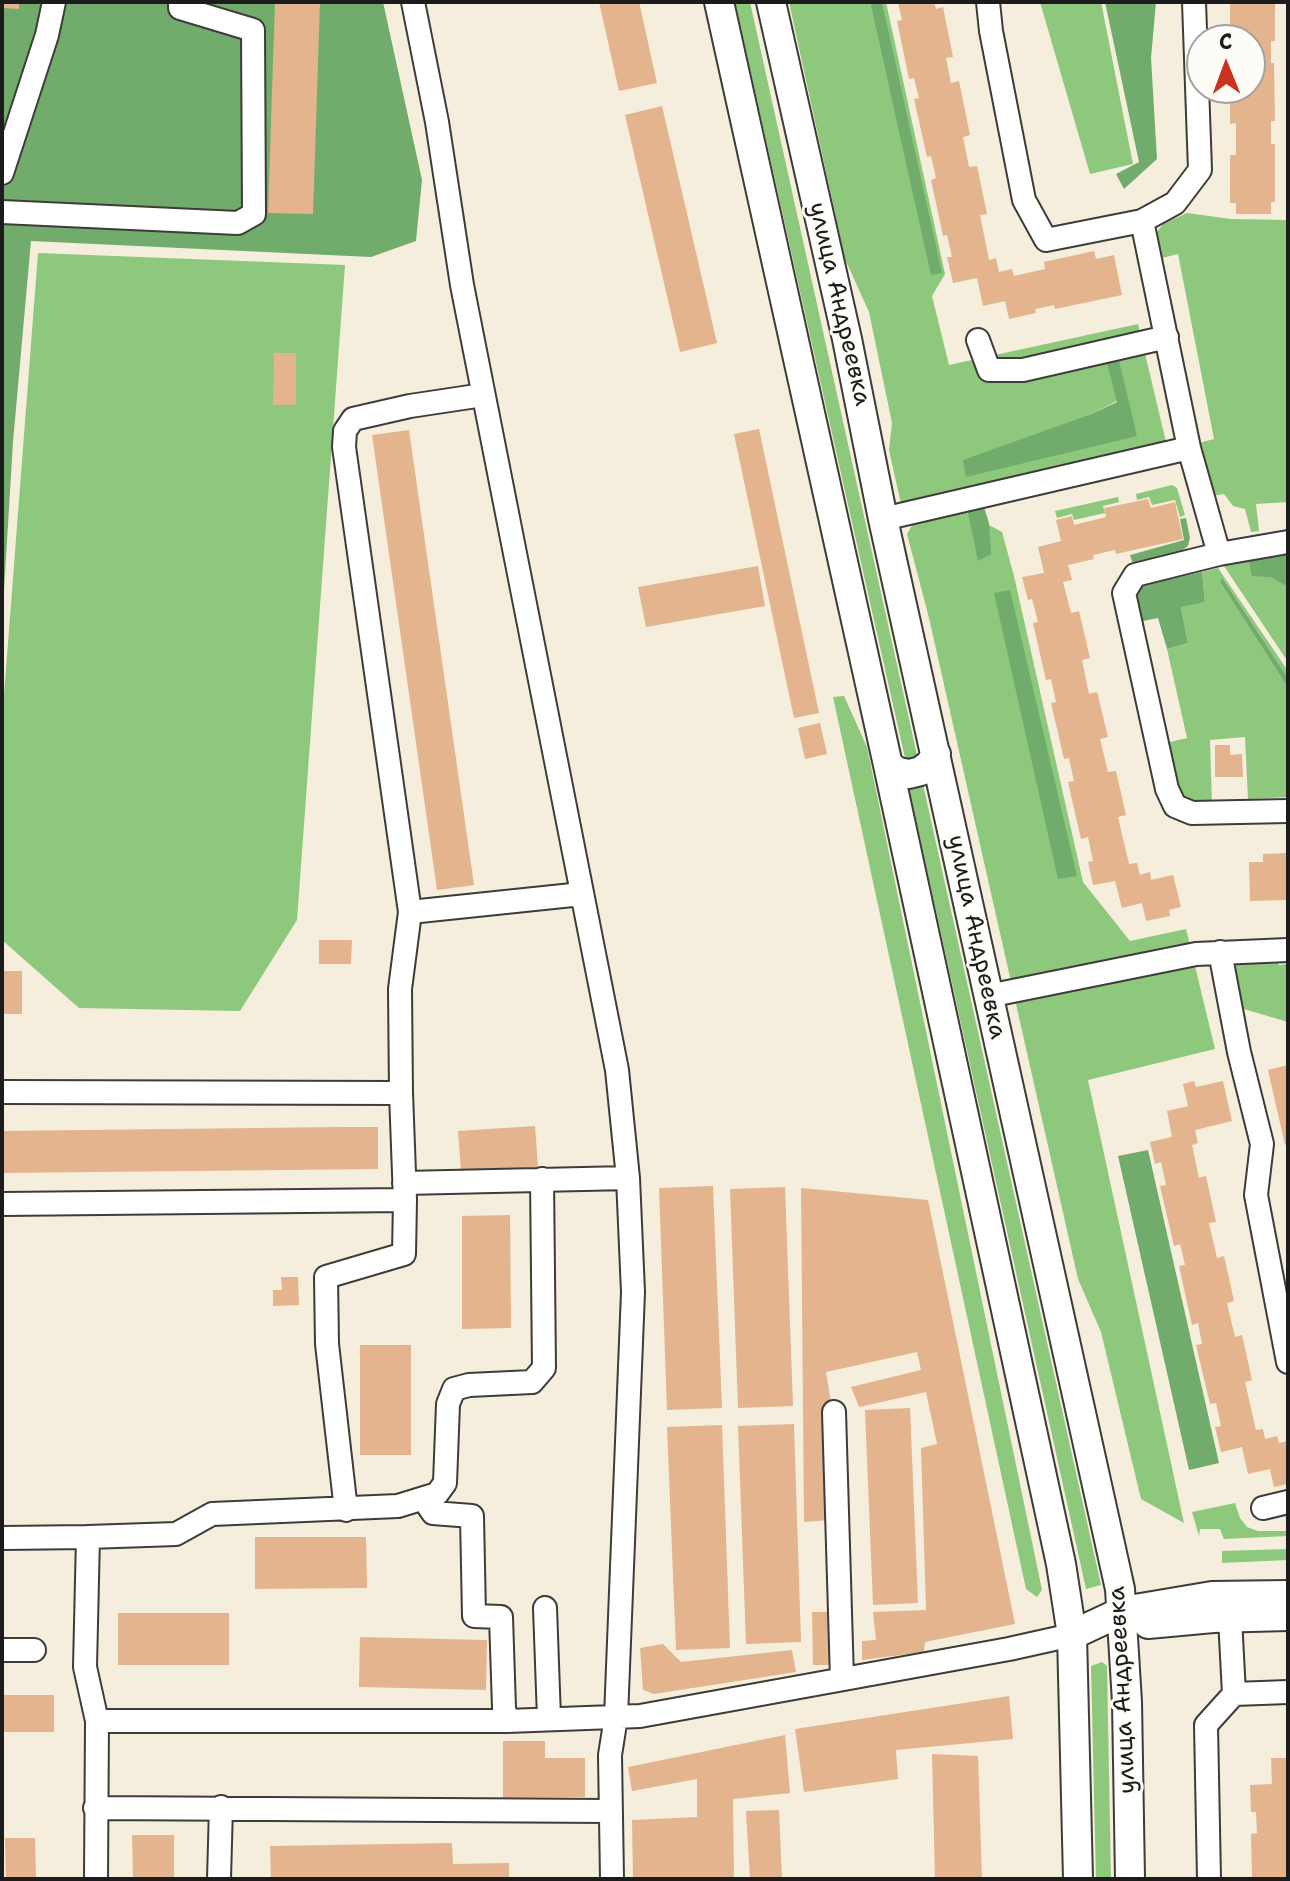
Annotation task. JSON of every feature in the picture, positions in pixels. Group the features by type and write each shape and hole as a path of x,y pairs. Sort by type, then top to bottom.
{"main road":[{"name":"улица Андреевка","path":"719,2 1061,1564 1072,1635 1078,1879"},
{"name":"улица Андреевка","path":"771,2 861,399 883,519 1120,1589 1124,1618 1130,1879"},
{"path":"888,765 898,772 909,774 921,771 936,754"},
{"path":"1072,1635 1124,1618 1212,1596 1288,1595"},
{"path":"1124,1618 1288,1616"}],"street":[{"path":"2,173 47,35 54,2"},
{"path":"2,212 238,223 254,214 253,30 180,8 180,2"},
{"path":"413,2 437,122 462,285 483,395 617,1070 628,1178 633,1292 616,1717 610,1755 612,1879"},
{"path":"988,2 1024,200 1046,240 1142,221 1175,203 1200,170 1194,2"},
{"path":"1142,221 1189,448 1219,554"},
{"path":"978,340 989,370 1023,370 1167,337"},
{"path":"346,1510 327,1344 326,1277 404,1254 400,989 410,912 344,447 345,431 353,419 410,406 483,395"},
{"path":"883,519 1189,448"},
{"path":"1288,542 1219,554 1135,575 1124,593 1167,789 1175,806 1192,813 1288,811"},
{"path":"410,912 582,894"},
{"path":"988,996 1196,954 1288,950"},
{"path":"1220,952 1239,1052 1262,1144 1256,1195 1288,1362"},
{"path":"2,1092 401,1093"},
{"path":"2,1204 405,1191 542,1179 628,1178"},
{"path":"2,1538 176,1534 212,1514 398,1506 437,1494 445,1483 448,1404 454,1389 469,1385 532,1382 544,1368 542,1179"},
{"path":"834,1412 842,1679"},
{"path":"424,1500 433,1513 472,1516 474,1616 501,1617 507,1721"},
{"path":"1263,1508 1288,1502"},
{"path":"88,1537 85,1667 97,1721 96,1879"},
{"path":"545,1608 549,1718"},
{"path":"1209,1879 1206,1725 1234,1694 1230,1618"},
{"path":"97,1721 507,1721 640,1716 1072,1635"},
{"path":"2,1650 34,1650"},
{"path":"1234,1694 1288,1692"},
{"path":"219,1879 221,1807"},
{"path":"95,1808 610,1811"}],"green space":[{"path":"2,2 383,2 422,180 416,241 371,257 31,241 13,442 2,624"},
{"path":"735,2 750,2 917,755 910,760 905,758"},
{"path":"789,2 870,2 932,275 882,2 886,2 945,274 932,296 949,365 1138,324 1166,442 901,504 889,450 892,423 869,312 845,259","holes":["1117,401 1137,436 1089,415"]},
{"path":"870,2 882,2 942,273 931,275"},
{"path":"1040,2 1101,2 1133,164 1090,174"},
{"path":"1105,2 1156,2 1151,58 1157,159 1124,189 1116,174 1139,162"},
{"path":"1187,213 1231,219 1288,220 1288,502 1256,504 1259,531 1251,532 1245,509 1233,506 1224,494 1212,496 1199,443 1214,439 1178,254 1158,259 1154,236 1163,224"},
{"path":"38,253 345,265 297,920 240,1011 79,1008 2,940 2,721"},
{"path":"1116,348 1137,436 966,477 963,460 1117,402 1106,359"},
{"path":"1172,485 1177,488 1185,515 1180,517 1175,500 1152,505 1149,497 1137,500 1136,494"},
{"path":"1118,497 1119,502 1103,506 1105,513 1074,520 1072,514 1057,518 1055,511"},
{"path":"983,504 989,523 991,554 978,561 967,508"},
{"path":"963,511 1002,532 1083,882 1130,941 1186,929 1215,1049 1088,1080 1184,1523 1141,1499 1101,1332 1078,1279 929,618 907,534 914,522"},
{"path":"1186,518 1190,538 1188,546 1179,553 1133,565 1130,555 1184,540 1180,519"},
{"path":"1288,552 1288,587 1271,577 1252,576 1248,558"},
{"path":"1248,558 1288,587 1288,662 1224,566"},
{"path":"1218,568 1288,671 1288,678 1223,578 1220,582 1288,688 1288,797 1248,799 1245,737 1210,740 1212,804 1194,805 1182,798 1177,789 1166,743 1187,738 1167,649 1188,643 1181,606 1205,602 1202,572"},
{"path":"1202,572 1205,602 1181,607 1188,643 1167,649 1158,618 1138,622 1133,594 1139,586"},
{"path":"1222,577 1288,678 1288,688 1220,582"},
{"path":"1010,590 1077,876 1058,879 994,593"},
{"path":"844,696 867,747 1042,1590 1037,1597 1026,1589 833,697"},
{"path":"922,780 1101,1585 1086,1589 908,784"},
{"path":"1274,956 1279,965 1288,964 1288,1022 1237,1007 1227,958"},
{"path":"1148,1150 1219,1463 1189,1470 1118,1156"},
{"path":"1235,1503 1247,1527 1258,1531 1288,1531 1288,1536 1224,1539 1220,1529 1200,1529 1199,1536 1192,1512"},
{"path":"1288,1549 1288,1560 1222,1563 1222,1551"},
{"path":"1102,1662 1107,1666 1111,1879 1096,1879 1091,1666"}],"building":[{"path":"2,2 19,2 19,9 2,8"},
{"path":"275,2 320,2 313,214 268,213"},
{"path":"599,2 639,2 657,83 619,91"},
{"path":"898,2 934,2 936,9 943,7 953,57 946,58 951,83 959,81 970,135 963,137 969,167 977,166 987,214 980,215 989,260 996,258 999,272 1012,269 1014,276 1045,269 1044,262 1094,251 1096,259 1114,255 1122,295 1055,309 1054,305 1035,309 1036,313 1009,319 1005,301 983,306 977,278 953,283 947,257 952,257 947,235 943,236 931,180 936,178 931,156 927,157 914,99 919,98 914,78 909,79 897,21 902,20"},
{"path":"1230,2 1275,2 1275,41 1271,41 1271,63 1274,63 1275,121 1271,121 1271,144 1275,144 1275,202 1271,202 1271,214 1236,214 1236,203 1230,203 1230,155 1236,155 1236,123 1230,124 1230,104 1266,104 1266,24 1230,24"},
{"path":"662,106 717,343 680,352 625,115"},
{"path":"274,353 296,353 296,405 273,405"},
{"path":"759,429 819,713 794,718 734,434"},
{"path":"409,430 474,885 437,890 372,435"},
{"path":"1148,499 1151,508 1175,502 1183,539 1116,554 1115,550 1093,555 1094,559 1068,565 1072,580 1063,582 1071,613 1079,611 1090,658 1082,660 1089,694 1097,692 1108,737 1100,739 1108,772 1116,771 1126,815 1118,817 1129,864 1137,863 1140,875 1150,872 1151,880 1173,875 1181,907 1169,910 1170,916 1146,921 1142,903 1122,908 1115,881 1093,885 1088,862 1093,861 1088,837 1081,839 1068,782 1074,781 1069,758 1064,759 1051,703 1056,702 1051,679 1046,680 1033,623 1038,622 1022,577 1044,573 1038,547 1061,541 1056,520 1072,516 1074,525 1106,517 1104,508"},
{"path":"758,566 765,606 646,627 638,587"},
{"path":"820,723 827,754 805,759 798,728"},
{"path":"1215,745 1230,745 1230,755 1242,754 1243,777 1215,777"},
{"path":"1288,853 1288,900 1250,901 1249,862 1263,862 1263,854"},
{"path":"319,940 352,940 351,964 319,964"},
{"path":"2,971 22,971 22,1014 2,1014"},
{"path":"1288,1065 1288,1144 1285,1145 1268,1070"},
{"path":"1194,1081 1196,1087 1223,1081 1232,1121 1195,1130 1198,1143 1192,1145 1199,1178 1206,1176 1216,1222 1209,1223 1217,1258 1224,1256 1229,1278 1234,1301 1227,1303 1235,1337 1242,1335 1252,1380 1245,1382 1256,1430 1263,1429 1265,1439 1277,1436 1279,1443 1288,1441 1288,1484 1274,1487 1270,1469 1248,1474 1242,1447 1221,1452 1215,1427 1221,1426 1216,1403 1210,1404 1196,1345 1202,1344 1198,1323 1192,1325 1179,1266 1185,1265 1180,1244 1174,1246 1160,1186 1166,1185 1161,1162 1155,1164 1150,1142 1172,1137 1167,1111 1188,1106 1183,1084"},
{"path":"535,1126 538,1167 461,1171 458,1131"},
{"path":"378,1127 378,1169 2,1173 2,1131"},
{"path":"713,1186 722,1408 667,1410 659,1188"},
{"path":"785,1187 793,1406 738,1408 730,1189"},
{"path":"801,1188 928,1200 1015,1624 925,1642 924,1652 862,1660 862,1641 876,1640 873,1612 926,1610 921,1448 937,1444 926,1392 859,1407 851,1387 921,1370 917,1352 826,1372 832,1408 830,1520 804,1522"},
{"path":"510,1215 511,1328 462,1329 462,1216"},
{"path":"281,1277 298,1277 299,1305 273,1306 273,1290 282,1290"},
{"path":"360,1345 411,1345 411,1455 360,1455"},
{"path":"910,1408 918,1603 873,1605 865,1410"},
{"path":"794,1424 801,1642 746,1644 738,1426"},
{"path":"722,1425 730,1648 676,1650 667,1427"},
{"path":"255,1537 366,1537 367,1588 255,1589"},
{"path":"812,1612 832,1612 833,1665 813,1665"},
{"path":"118,1613 229,1613 229,1665 118,1665"},
{"path":"360,1637 487,1640 486,1690 359,1687"},
{"path":"663,1644 681,1662 792,1650 796,1672 654,1694 643,1690 640,1648"},
{"path":"2,1695 54,1695 54,1732 2,1732"},
{"path":"1009,1696 1013,1739 896,1750 898,1779 804,1792 795,1729"},
{"path":"785,1735 790,1793 733,1799 734,1879 633,1879 632,1820 697,1817 697,1779 632,1791 628,1767"},
{"path":"503,1741 545,1741 545,1758 585,1758 585,1797 503,1798"},
{"path":"932,1754 978,1756 982,1879 935,1879"},
{"path":"1271,1758 1288,1758 1288,1879 1252,1879 1251,1834 1257,1833 1256,1812 1251,1812 1250,1785 1272,1784"},
{"path":"779,1810 782,1879 750,1879 746,1811"},
{"path":"132,1835 174,1835 174,1879 133,1879"},
{"path":"5,1838 35,1838 36,1879 6,1879"},
{"path":"452,1843 453,1864 509,1863 509,1879 271,1879 270,1846"}]}
